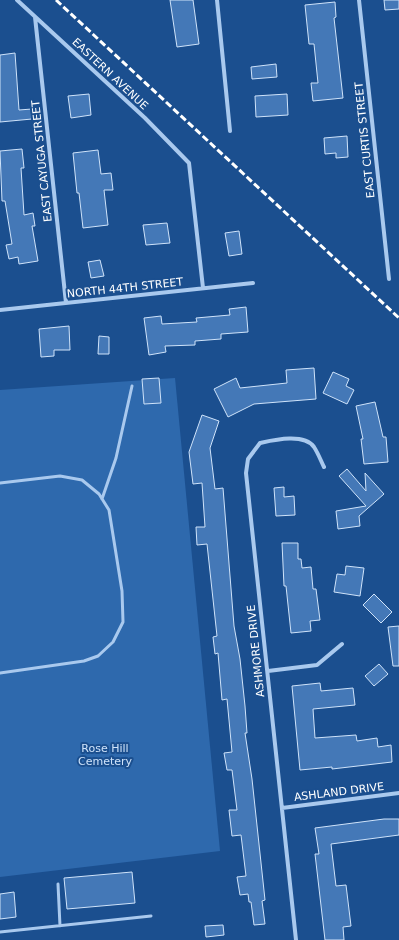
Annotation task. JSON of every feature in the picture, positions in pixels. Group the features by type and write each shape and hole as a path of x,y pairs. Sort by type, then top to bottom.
{"street":[{"name":"EASTERN AVENUE","path":"17,0 145,118 189,162 203,288"},
{"path":"217,0 230,131"},
{"name":"EAST CURTIS STREET","path":"359,0 389,279"},
{"name":"EAST CAYUGA STREET","path":"35,16 66,303"},
{"name":"NORTH 44TH STREET","path":"0,310 253,283"},
{"name":"ASHMORE DRIVE","path":"296,940 246,473 248,459 260,444 298,438 313,446 324,467"},
{"path":"268,671 317,665 342,644"},
{"name":"ASHLAND DRIVE","path":"282,808 399,794"}],"lane":[{"path":"102,499 116,458 132,386"},
{"path":"0,483 60,476 82,480 99,494 109,510 122,591 123,622 113,642 98,656 84,661 0,673"},
{"path":"58,884 60,926"},
{"path":"0,932 151,916"}],"green space":[{"name":"Rose Hill Cemetery","path":"175,378 220,851 0,877 0,390"}],"building":[{"path":"170,0 193,0 199,44 177,47"},
{"path":"384,0 399,0 399,9 385,10"},
{"path":"335,2 336,17 334,18 343,98 313,101 311,83 318,83 314,44 309,44 305,5"},
{"path":"15,53 19,110 32,109 32,119 0,122 0,55"},
{"path":"276,64 277,77 252,79 251,67"},
{"path":"89,94 91,115 71,118 68,96"},
{"path":"287,94 288,115 256,117 255,96"},
{"path":"347,136 348,157 336,158 336,153 325,154 324,138"},
{"path":"22,149 24,168 21,168 24,215 33,213 35,226 32,226 38,261 19,264 18,257 9,259 6,245 12,244 5,201 2,201 0,151"},
{"path":"98,150 101,174 111,173 113,190 104,190 108,225 83,228 79,193 77,193 73,153"},
{"path":"167,223 170,243 146,245 143,225"},
{"path":"239,231 242,254 229,256 225,233"},
{"path":"100,260 104,276 91,278 88,262"},
{"path":"246,307 248,332 221,334 221,339 195,341 195,345 165,346 166,352 149,355 144,318 161,316 162,324 197,322 196,318 230,315 229,309"},
{"path":"69,326 70,350 54,350 54,356 41,357 39,329"},
{"path":"99,336 109,337 109,354 98,354"},
{"path":"314,368 316,399 254,404 228,417 214,389 236,378 240,388 287,383 286,370"},
{"path":"333,372 349,379 346,386 354,390 347,404 323,393"},
{"path":"159,378 161,403 144,404 142,379"},
{"path":"375,402 383,437 386,437 388,462 364,464 361,439 363,439 356,406"},
{"path":"202,415 219,421 210,448 215,489 223,488 234,626 240,659 247,733 245,733 252,779 265,900 262,901 265,924 254,925 251,902 249,902 248,894 240,895 237,877 246,876 241,835 232,836 229,810 237,810 232,770 227,770 224,753 232,752 227,699 222,700 218,653 215,654 213,637 217,636 207,544 197,545 196,527 205,527 202,483 193,484 189,452"},
{"path":"347,469 366,491 365,473 384,494 359,516 360,526 338,529 336,511 366,506 339,476"},
{"path":"284,487 284,497 294,496 295,515 276,516 274,488"},
{"path":"282,543 298,543 298,559 301,559 302,568 311,567 313,589 316,589 320,620 310,621 311,631 291,633 286,586 284,586"},
{"path":"346,566 364,568 360,596 334,592 337,574 345,575"},
{"path":"374,594 392,612 381,623 363,605"},
{"path":"399,626 399,666 393,666 388,627"},
{"path":"379,664 388,674 374,686 365,676"},
{"path":"320,683 321,691 353,688 355,705 313,709 315,738 356,735 357,741 377,738 378,747 391,745 392,762 332,769 332,767 300,770 292,686"},
{"path":"384,819 399,819 399,835 331,844 336,886 346,885 351,926 343,927 344,940 325,940 315,854 319,854 315,828"},
{"path":"132,872 135,903 67,909 64,878"},
{"path":"14,892 16,917 0,919 0,894"},
{"path":"223,925 224,935 206,937 205,926"}],"railway":[{"path":"56,0 399,318"}]}
